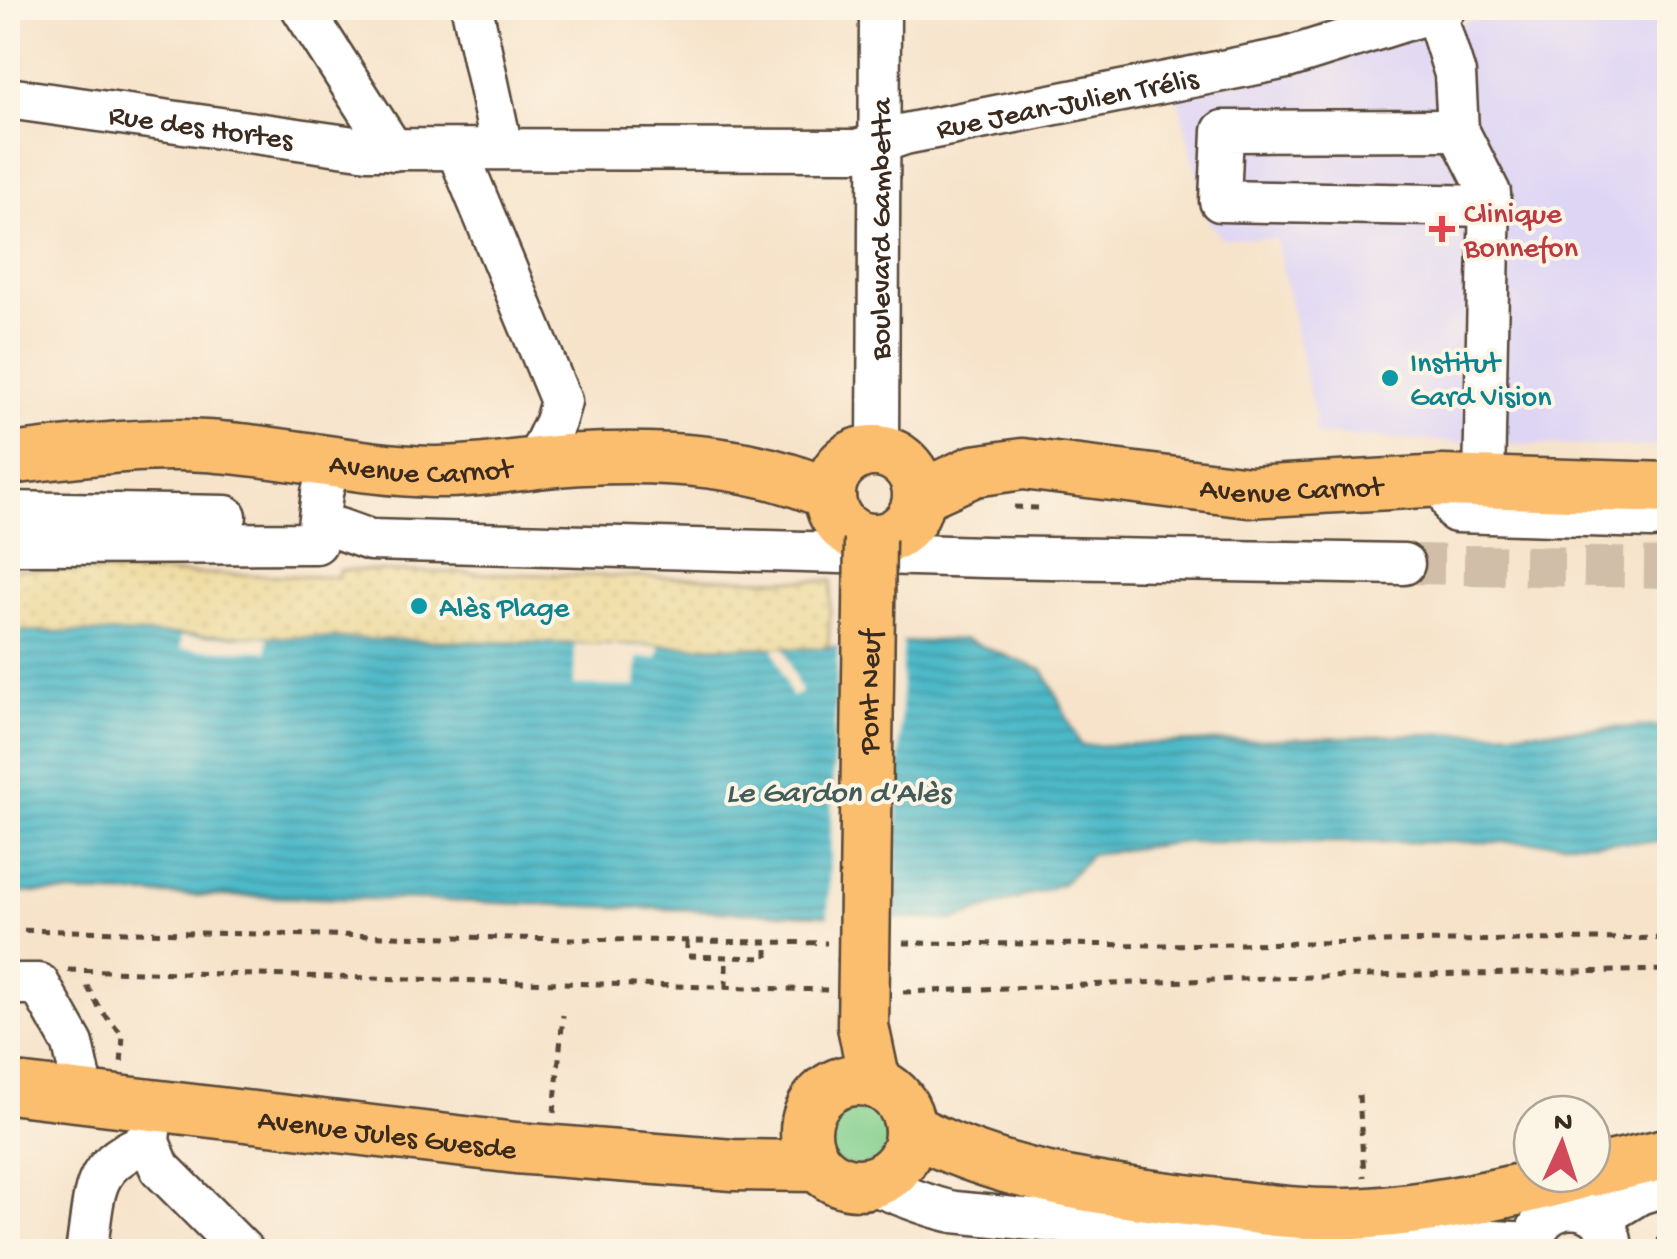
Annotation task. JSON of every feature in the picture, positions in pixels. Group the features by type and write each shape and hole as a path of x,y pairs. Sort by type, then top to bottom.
{"main road":[{"name":"Avenue Carnot","path":"8,459 119,447 203,446 434,472 582,459 682,461 744,468 812,486 830,495"},
{"path":"878,451 902,461 917,483 919,496 909,523 898,532 870,539 857,536 838,519 830,495 833,480 850,458 878,451"},
{"name":"Avenue Carnot","path":"919,496 974,471 1023,464 1249,492 1464,481 1661,503"},
{"name":"Pont Neuf","path":"859,1083 870,539"},
{"path":"895,1166 899,1100 859,1083 828,1090 816,1102 798,1154 832,1177 849,1183 895,1166 966,1156 1051,1179 1161,1198 1272,1211 1366,1214 1512,1193 1596,1204 1670,1153"},
{"name":"Avenue Jules Guesde","path":"8,1088 85,1098 150,1124 732,1165 798,1154"}],"street":[{"path":"302,8 393,150"},
{"path":"472,8 502,148"},
{"name":"Boulevard Gambetta","path":"878,451 880,8"},
{"path":"1440,10 1456,74 1458,130 1490,194 1464,481"},
{"name":"Rue Jean-Julien Trélis","path":"457,150 857,150 905,134 1287,58 1440,10"},
{"name":"Rue des Hortes","path":"8,98 393,150 457,150"},
{"path":"1458,130 1224,131 1220,200 1490,206"},
{"path":"457,150 560,401 536,464"},
{"path":"330,524 322,493 331,460"},
{"path":"8,512 330,524 370,540 1404,564"},
{"path":"8,544 316,543 330,524"},
{"path":"8,984 39,984 73,1044 85,1098"},
{"path":"86,1252 100,1173 150,1124"},
{"path":"150,1124 160,1168 244,1252"},
{"path":"895,1166 923,1206 1084,1239 1316,1248 1418,1248 1493,1241 1533,1247 1536,1231 1553,1212 1670,1184"}],"path":[{"path":"688,942 687,956 726,958 767,958 767,943"},
{"path":"726,958 726,988"},
{"path":"88,986 101,1011 123,1035 122,1060"},
{"path":"554,1106 563,1015"},
{"path":"1359,1095 1364,1160"},
{"path":"1664,1252 1658,1232 1660,1223 1670,1216"}],"shaded area":[{"name":"Clinique Bonnefon","path":"1504,8 1669,8 1669,447 1486,444 1315,434 1276,239 1222,238 1208,220 1177,94 1466,22"}],"green space":[{"path":"857,1096 882,1107 893,1132 882,1157 857,1168 832,1157 821,1132 832,1107"}],"sand":[{"name":"Alès Plage","path":"8,569 338,577 339,570 832,581 828,648 808,649 8,631"}],"water":[{"name":"Le Gardon d'Alès","path":"8,631 808,649 964,639 1044,671 1081,746 1669,726 1669,842 1183,842 1092,854 1062,884 954,920 425,900 8,892"}],"pier":[{"path":"181,636 268,637 267,651 181,649"},
{"path":"903,638 894,923 828,920 838,643"},
{"path":"575,644 660,646 658,658 638,658 636,687 574,686"},
{"path":"773,648 784,648 801,693 791,697"}],"tunnel":[{"path":"1404,564 1670,568"}],"place":[{"name":"Clinique Bonnefon","path":"1442,229"},
{"name":"Institut Gard Vision","path":"1390,378"},
{"name":"Alès Plage","path":"419,606"}]}
